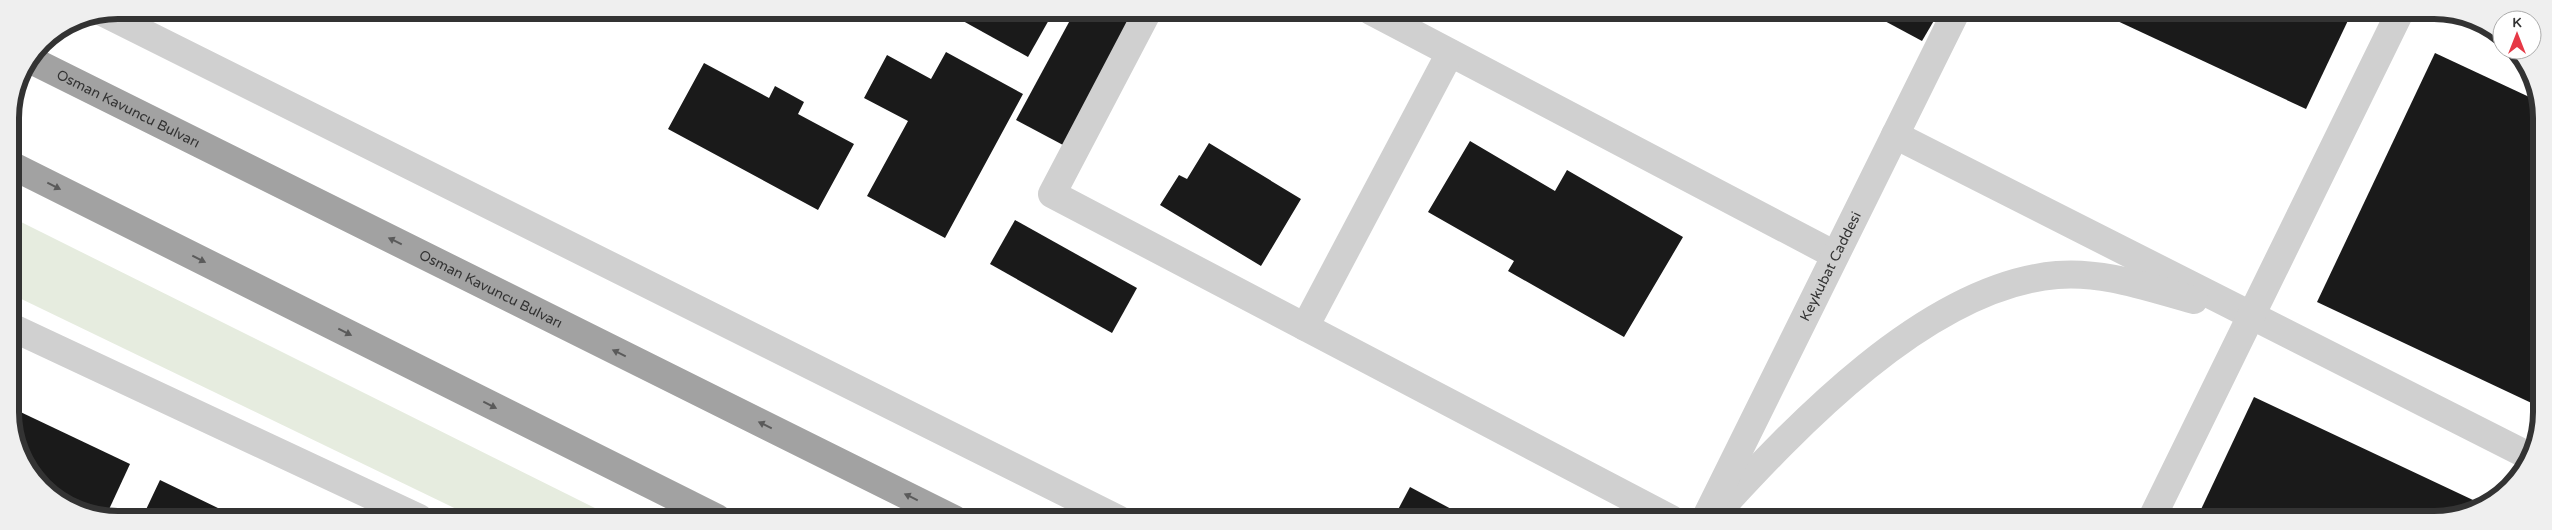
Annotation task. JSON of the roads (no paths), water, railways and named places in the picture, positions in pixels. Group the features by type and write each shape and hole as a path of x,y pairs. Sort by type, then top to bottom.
{"highway":[{"name":"Osman Kavuncu Bulvarı","path":"35,63 938,511"},
{"path":"19,170 702,511"}],"street":[{"path":"116,19 1102,511"},
{"path":"1144,19 1052,194 1656,511"},
{"path":"1385,19 1835,255"},
{"name":"Keykubat Caddesi","path":"1709,511 1953,19"},
{"path":"2155,511 2397,19"},
{"path":"1305,327 1450,53"},
{"path":"1895,135 2524,454"},
{"path":"1718,511 1750,476 1806,421 1864,370 1924,325 1980,294 2030,278 2086,275 2115,278 2251,316"},
{"path":"19,330 405,511"}]}
